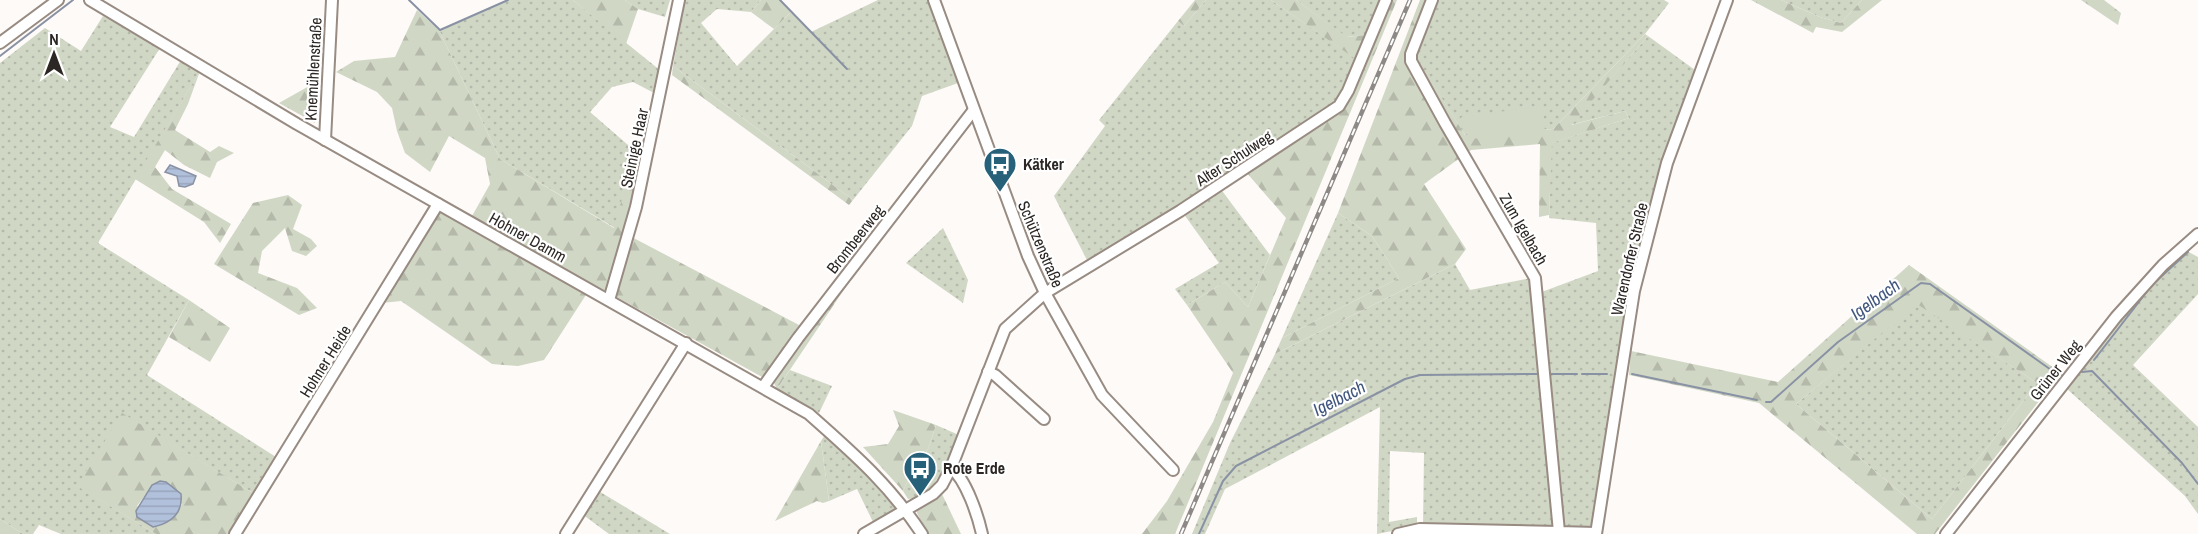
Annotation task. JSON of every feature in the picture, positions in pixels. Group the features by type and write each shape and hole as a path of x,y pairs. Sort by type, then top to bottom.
{"street":[{"path":"0,43 58,0"},
{"name":"Hohner Damm","path":"90,0 325,140 809,414 877,475 906,510 922,534"},
{"name":"Knemühlenstraße","path":"325,140 332,0"},
{"name":"Steinige Haar","path":"609,300 636,207 679,0"},
{"name":"Schützenstraße","path":"934,0 1028,256 1045,293 1102,395 1173,470"},
{"name":"Alter Schulweg","path":"1045,293 1180,211 1339,106 1348,91 1386,0"},
{"name":"Zum Igelbach","path":"1432,0 1411,54 1411,61 1535,278 1559,533"},
{"name":"Warendorfer Straße","path":"1596,534 1634,291 1667,163 1727,0"},
{"name":"Brombeerweg","path":"763,387 798,338 974,111"},
{"name":"Hohner Heide","path":"235,534 438,204"},
{"name":"Grüner Weg","path":"1946,534 2116,316 2163,265 2198,234"},
{"path":"864,534 938,489 951,468 1005,329 1045,293"},
{"path":"566,534 686,343"},
{"path":"988,372 995,375 1044,420"},
{"path":"951,468 958,474 978,517 982,534"},
{"path":"1398,534 1420,529 1596,534"}],"green space":[{"path":"506,0 573,0 661,71 658,95 633,82 612,87 590,112 635,151 615,228 500,159 439,30"},
{"path":"573,0 625,0 638,9 626,44"},
{"path":"625,0 670,0 665,17 638,9"},
{"path":"685,0 761,0 751,12 717,9 701,23 737,66 791,12 811,32 878,0 927,0 958,83 922,96 912,126 853,200 673,66"},
{"path":"761,0 781,0 791,12 774,29 751,12"},
{"path":"1195,0 1206,0 1184,26 1178,21"},
{"path":"1206,0 1271,0 1358,60 1338,101 1178,207 1087,260 1054,196 1105,126 1099,120 1178,21 1184,26"},
{"path":"1271,0 1296,0 1347,37 1365,35 1380,0 1397,0 1175,534 1142,534 1167,501 1213,422 1233,373 1187,305 1225,282 1248,307 1286,218 1246,172 1338,101 1357,60"},
{"path":"1296,0 1380,0 1365,35 1346,37"},
{"path":"1420,0 1430,0 1411,49 1465,135 1553,129 1645,34 1648,36 1571,125 1625,111 1629,118 1552,143 1549,215 1539,217 1540,144 1471,150 1424,184 1466,249 1455,264 1275,354 1282,338 1399,278 1372,236 1338,213"},
{"path":"1435,0 1664,0 1669,3 1645,34 1553,129 1465,135 1414,55"},
{"path":"1751,0 1781,0 1820,17 1841,23 1862,0 1882,0 1842,32 1816,27 1813,33"},
{"path":"1781,0 1862,0 1841,23 1820,17"},
{"path":"2081,0 2104,0 2121,13 2118,25"},
{"path":"417,10 439,30 500,159 614,228 635,151 644,159 626,234 799,325 764,378 593,284 544,360 518,366 492,364 401,301 382,303 441,211 467,225 490,184 485,158 449,136 430,172 405,153 392,108 377,92 336,72 354,61 395,57"},
{"path":"103,16 160,48 110,127 134,137 181,60 200,71 98,243 189,300 147,375 276,457 253,493 122,414 78,486 156,534 61,534 39,525 33,534 23,534 0,519 0,63 45,28 81,51"},
{"path":"1648,36 1695,70 1664,159 1593,530 1563,529 1539,293 1598,271 1596,223 1549,218 1551,143 1629,118 1625,111 1570,125"},
{"path":"673,66 853,200 849,205 672,75"},
{"path":"200,71 188,104 175,130 210,152 219,146 234,153 217,162 210,178 184,165 165,150 155,167 172,189 231,224 220,243 204,222 135,179"},
{"path":"318,81 315,123 279,103"},
{"path":"1543,106 1545,133 1469,139 1461,117"},
{"path":"1220,188 1270,255 1248,307 1225,282 1187,305 1175,289 1219,263 1183,213"},
{"path":"288,195 302,205 293,229 311,239 317,246 306,256 292,251 285,228 262,251 258,273 297,288 317,308 299,315 214,264 253,203"},
{"path":"1338,213 1372,236 1399,278 1282,338"},
{"path":"943,228 968,280 963,303 906,263"},
{"path":"2185,250 2198,257 2198,294 2133,365 2198,427 2198,514 2185,496 2066,388 2166,266"},
{"path":"862,263 777,389 772,379"},
{"path":"1455,264 1470,290 1531,278 1556,529 1423,526 1424,453 1390,451 1389,522 1417,517 1417,526 1377,534 1380,407 1225,489 1205,534 1192,534 1230,443 1275,354"},
{"path":"1909,265 2061,373 1935,534 1917,534 1759,403 1629,375 1631,351 1778,382","holes":["1917,304 2037,383 1932,519 1796,404"]},
{"path":"189,300 230,328 210,362 169,337"},
{"path":"1917,303 2037,383 1932,519 1796,404"},
{"path":"790,370 832,386 819,413 777,389"},
{"path":"893,410 936,425 928,449 911,474 903,491 863,447 888,444 899,426"},
{"path":"122,413 253,493 228,534 156,534 77,486","holes":["160,481 182,504 174,517 164,524 137,506 152,486"]},
{"path":"936,425 959,435 946,464 933,484 918,497 908,499 903,491 911,474 928,449"},
{"path":"825,435 870,476 895,507 893,513 874,524 857,489 829,501 821,441"},
{"path":"821,441 829,501 823,503 817,501 775,521"},
{"path":"597,490 670,534 609,534 582,514"},
{"path":"942,494 961,534 928,534 917,513 917,508"},
{"path":"0,519 23,534 0,534"}],"water":[{"path":"170,165 196,176 193,184 185,187 179,186 177,176 165,172"},
{"path":"160,481 166,482 181,494 181,501 178,512 170,520 153,527 137,517 136,511 152,485"}],"waterway":[{"path":"0,56 73,0"},
{"path":"409,0 440,30 508,0"},
{"path":"780,0 847,69"},
{"path":"2094,360 2152,285 2188,252"},
{"name":"Igelbach","path":"1766,402 1771,402 1838,342 1921,283 1930,284 2054,372 2066,376"},
{"name":"Igelbach","path":"2082,372 2092,371 2182,463 2198,484"},
{"name":"Igelbach","path":"1199,534 1223,481 1236,466 1405,379 1420,375 1538,374"},
{"name":"Igelbach","path":"1551,374 1577,374"},
{"name":"Igelbach","path":"1582,374 1607,374"},
{"name":"Igelbach","path":"1632,374 1757,400"}],"railway":[{"path":"1181,534 1410,0"}],"place":[{"name":"Kätker","path":"1000,193"},
{"name":"Rote Erde","path":"920,497"}]}
